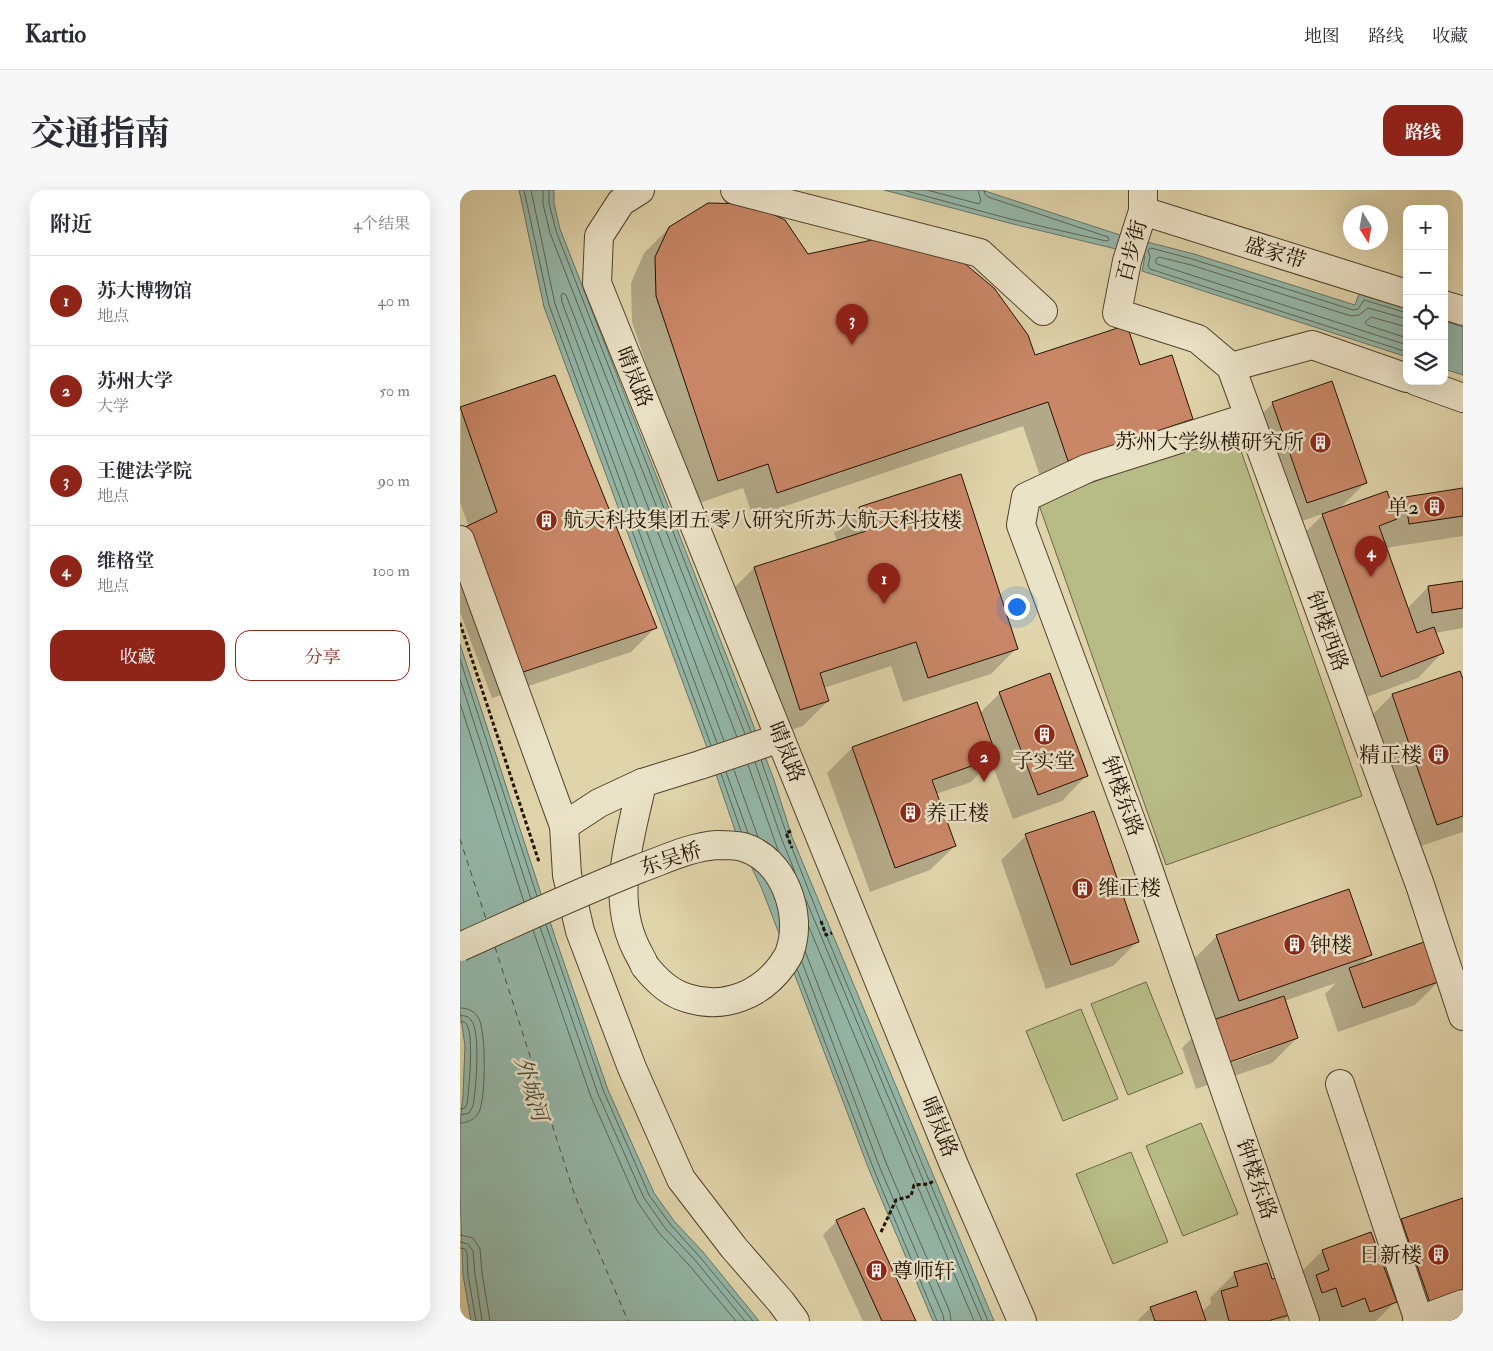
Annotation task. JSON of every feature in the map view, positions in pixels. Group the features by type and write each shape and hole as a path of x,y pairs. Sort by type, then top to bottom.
{"street":[{"name":"晴岚路","path":"640,190 622,202 598,236 597,283 773,740 1022,1321"},
{"path":"735,190 980,253 1044,311"},
{"name":"百步街","path":"1117,313 1130,249 1143,201"},
{"name":"盛家带","path":"1143,201 1403,293"},
{"path":"1448,306 1463,311"},
{"name":"钟楼西路","path":"1117,313 1198,338 1231,367 1420,885 1463,1016"},
{"path":"1231,367 1312,345 1403,377"},
{"path":"1427,385 1463,398"},
{"name":"钟楼东路","path":"1249,417 1088,468 1026,497 1021,525 1140,845 1305,1321"},
{"path":"460,540 564,826 567,875 580,931 632,1068 681,1179 734,1248 795,1321"},
{"path":"564,826 599,803 642,783 773,740"},
{"name":"东吴桥","path":"460,947 622,876 700,847 719,845 744,847 763,858 778,874 789,896 795,916 794,937 790,953 779,970 766,984 746,996 728,1002 703,1001 687,998 672,992 657,980 645,966 631,938 624,902 625,863 642,783"},
{"path":"1340,1084 1419,1321 1463,1304"}],"path":[{"path":"460,622 540,866"},
{"path":"881,1232 896,1200 911,1196 914,1185 929,1184 935,1179"}],"green space":[{"path":"1234,431 1362,796 1166,865 1038,502"},
{"path":"1146,982 1183,1073 1128,1095 1091,1004"},
{"path":"1081,1009 1118,1099 1063,1121 1026,1031"},
{"path":"1201,1123 1238,1214 1183,1236 1146,1146"},
{"path":"1131,1152 1168,1242 1113,1264 1076,1174"}],"water":[{"path":"519,190 554,190 554,203 560,229 746,706 774,780 792,837 994,1321 933,1321 870,1172 762,889 738,839 705,742 544,307"},
{"path":"884,190 982,190 1120,235 1194,254 1355,305 1359,294 1403,308 1403,356 1142,271 1145,256"},
{"path":"1448,322 1463,327 1463,375 1448,370"},
{"name":"外城河","path":"460,644 556,940 608,1090 654,1193 674,1221 703,1252 759,1321 471,1321 463,1275 460,1192 460,1126 465,1046 460,1012"}],"building":[{"path":"708,203 751,204 785,220 808,254 872,240 921,247 964,263 994,288 1028,335 1035,355 1127,325 1140,365 1172,355 1193,419 1068,461 1048,402 777,493 768,464 718,481 656,296 655,257 669,227"},
{"name":"航天科技集团五零八研究所苏大航天科技楼","path":"555,375 657,628 517,674 463,528 497,512 460,407"},
{"name":"苏州大学纵横研究所","path":"1332,381 1367,483 1307,503 1272,402"},
{"path":"961,474 1018,649 928,678 916,642 820,673 829,701 800,710 754,567 866,531 859,507"},
{"name":"单2","path":"1463,488 1463,516 1409,524 1405,497"},
{"path":"1387,491 1397,519 1379,526 1417,633 1434,627 1444,653 1381,677 1322,514"},
{"path":"1463,581 1463,608 1432,613 1428,586"},
{"name":"精正楼","path":"1460,671 1463,679 1463,816 1437,825 1392,694"},
{"name":"子实堂","path":"1050,673 1088,776 1038,795 999,692"},
{"name":"养正楼","path":"977,702 997,757 932,780 956,846 895,868 852,747"},
{"name":"维正楼","path":"1094,811 1139,942 1071,965 1025,834"},
{"name":"钟楼","path":"1349,889 1372,955 1239,1001 1216,935"},
{"path":"1427,941 1441,981 1363,1008 1349,968"},
{"path":"1284,996 1298,1038 1221,1065 1207,1022"},
{"name":"日新楼","path":"1463,1198 1463,1291 1430,1303 1401,1219"},
{"name":"尊师轩","path":"864,1208 916,1321 882,1321 836,1220"},
{"path":"1371,1232 1397,1302 1370,1312 1365,1298 1342,1307 1336,1288 1322,1293 1316,1275 1329,1270 1322,1250"},
{"path":"1267,1263 1272,1279 1282,1277 1292,1314 1271,1321 1229,1321 1221,1291 1238,1286 1234,1272"},
{"path":"1196,1291 1206,1321 1155,1321 1150,1307"}],"ferry route":[{"path":"460,839 487,922"},
{"path":"495,947 575,1196 628,1321"}],"place":[{"name":"王健法学院","path":"852,345"},
{"name":"苏州大学纵横研究所","path":"1320,442"},
{"name":"单2","path":"1435,507"},
{"name":"航天科技集团五零八研究所苏大航天科技楼","path":"547,520"},
{"name":"维格堂","path":"1371,577"},
{"name":"苏大博物馆","path":"884,604"},
{"name":"子实堂","path":"1044,734"},
{"name":"精正楼","path":"1438,755"},
{"name":"苏州大学","path":"984,782"},
{"name":"养正楼","path":"910,813"},
{"name":"维正楼","path":"1082,888"},
{"name":"钟楼","path":"1294,945"},
{"name":"日新楼","path":"1438,1255"},
{"name":"尊师轩","path":"876,1271"}]}
